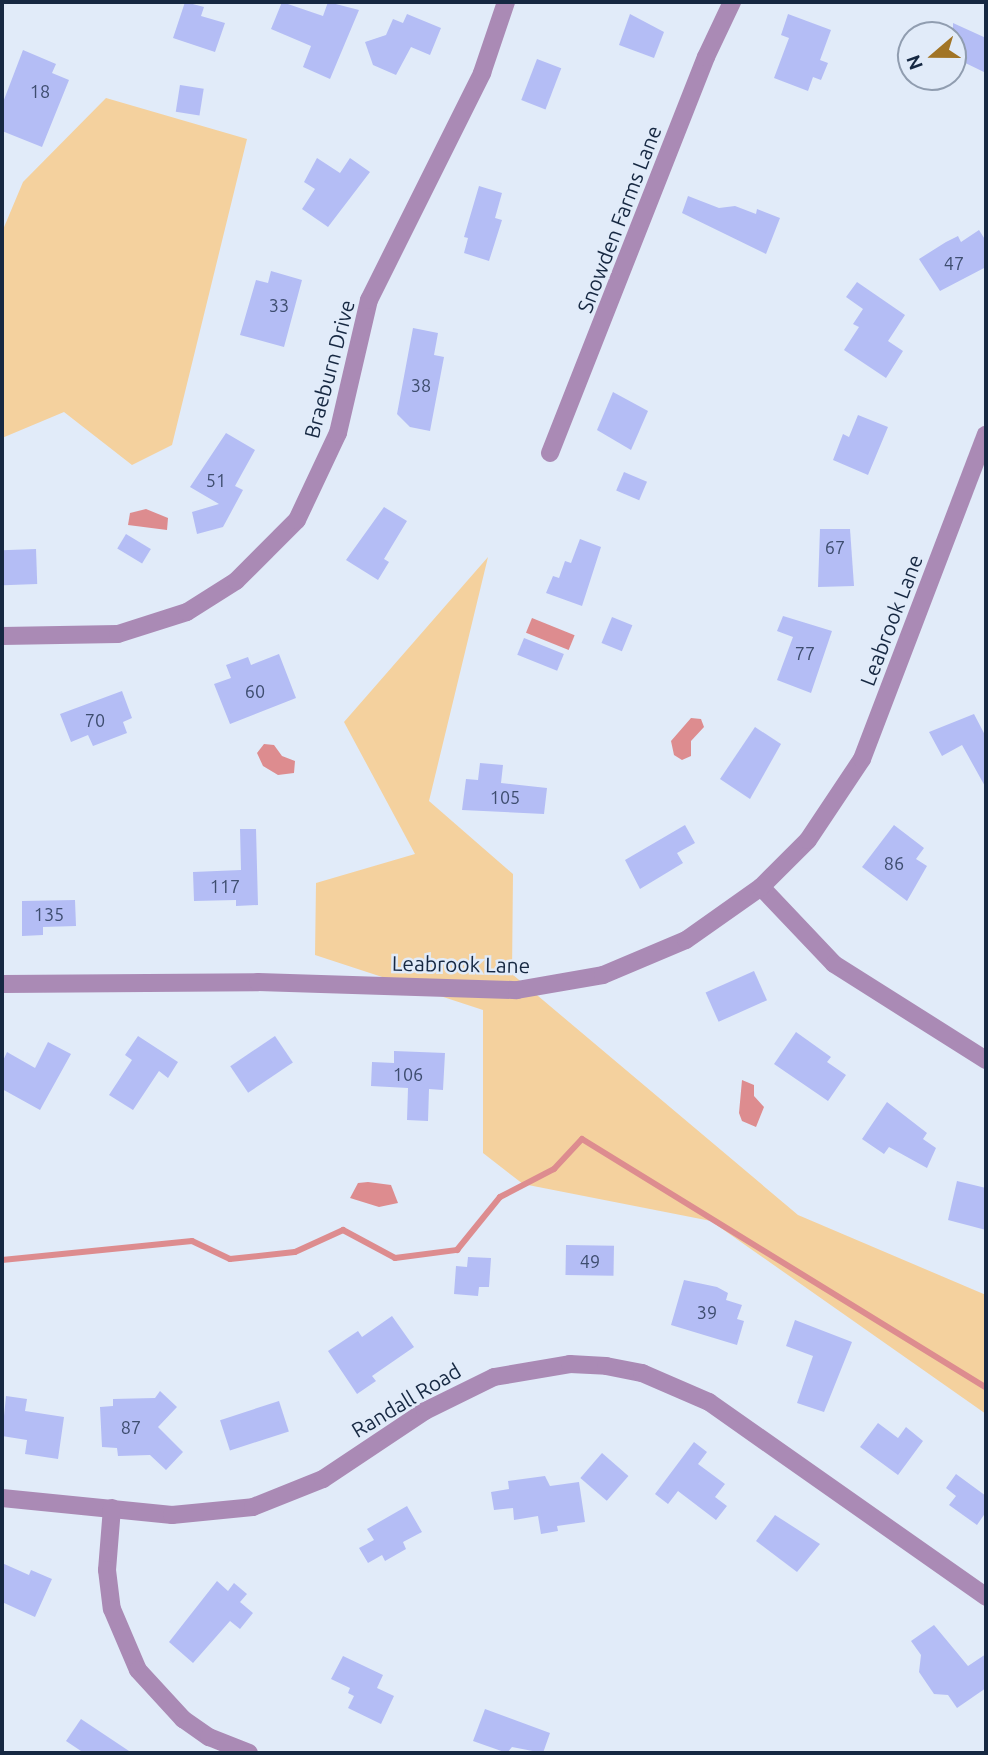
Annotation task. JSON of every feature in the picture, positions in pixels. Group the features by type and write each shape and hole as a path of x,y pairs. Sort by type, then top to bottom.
{"street":[{"name":"Braeburn Drive","path":"2,636 118,634 187,612 236,581 297,520 338,433 369,300 482,73 506,2"},
{"name":"Snowden Farms Lane","path":"550,453 706,57 732,2"},
{"name":"Leabrook Lane","path":"2,984 258,982 517,990 556,986 603,975 686,940 761,887 808,840 862,759 986,435"},
{"path":"761,887 834,964 986,1060"},
{"name":"Randall Road","path":"2,1498 172,1515 253,1507 323,1479 425,1410 494,1377 570,1364 607,1366 654,1377 709,1402 986,1597"},
{"path":"112,1508 107,1570 112,1609 138,1670 183,1719 209,1737 249,1753"}],"shaded area":[{"path":"106,98 247,139 172,445 132,465 64,412 2,438 2,232 23,182"},
{"path":"146,509 168,518 167,530 128,525 130,513"},
{"path":"488,557 429,801 513,874 512,974 798,1215 986,1295 986,1414 711,1221 523,1184 483,1153 483,1010 315,955 316,883 415,854 344,722"},
{"path":"532,618 575,635 569,650 526,633"},
{"path":"691,718 701,719 704,727 691,741 691,756 682,760 674,755 671,741"},
{"path":"264,744 274,745 282,756 295,761 294,773 278,775 263,766 257,753"},
{"path":"742,1080 754,1085 754,1096 764,1107 756,1127 742,1121 739,1113"},
{"path":"358,1183 391,1185 398,1203 379,1207 350,1198"}],"building":[{"path":"185,2 204,7 201,16 225,23 215,52 173,38"},
{"path":"282,2 323,16 328,2 359,10 330,79 303,67 311,46 271,29"},
{"path":"407,14 441,28 430,55 411,47 396,75 373,65 365,42 386,35 393,19 403,23"},
{"path":"630,14 664,32 654,58 619,45"},
{"path":"788,14 831,30 820,60 828,63 821,80 813,77 808,91 774,78 789,38 781,35"},
{"path":"967,29 986,38 986,73 967,64"},
{"path":"23,50 56,64 52,73 69,80 42,147 2,131 2,105"},
{"path":"537,59 561,68 546,109 521,100"},
{"path":"180,85 204,89 199,115 176,112"},
{"path":"317,158 340,173 350,158 370,172 328,227 302,209 315,189 304,182"},
{"path":"479,186 502,193 495,218 502,220 489,261 464,253 468,238 464,237"},
{"path":"688,196 719,208 735,206 756,214 757,209 780,218 766,254 682,213"},
{"path":"979,230 986,241 986,267 940,291 919,259 958,236 961,242"},
{"path":"271,271 302,280 284,347 240,335 256,280 268,283"},
{"path":"857,282 905,315 888,341 903,351 886,378 844,350 859,327 853,324 863,309 846,297"},
{"path":"413,328 438,333 434,355 444,357 430,431 410,427 397,414"},
{"path":"613,392 648,411 631,450 597,430"},
{"path":"858,415 888,427 868,475 833,460 843,434 849,437"},
{"path":"226,433 255,450 235,486 243,490 223,527 197,534 192,512 219,504 190,487"},
{"path":"624,472 647,482 639,500 616,490"},
{"path":"384,507 407,521 384,559 389,562 378,580 346,560"},
{"path":"820,529 850,529 854,586 818,587"},
{"path":"126,534 151,549 142,564 117,549"},
{"path":"580,539 601,547 582,606 546,593 553,576 559,578 565,561 571,563"},
{"path":"36,549 37,584 3,585 2,550"},
{"path":"783,616 832,631 811,693 777,680 793,637 777,631"},
{"path":"612,617 632,625 622,651 602,643"},
{"path":"524,638 564,654 557,671 517,655"},
{"path":"279,654 296,698 230,724 214,684 231,678 226,665 248,657 251,665"},
{"path":"122,691 132,718 123,722 127,733 93,746 88,735 71,742 60,714"},
{"path":"974,714 986,737 986,788 962,745 942,756 929,732"},
{"path":"755,727 781,744 750,799 720,779"},
{"path":"480,763 503,765 501,783 547,788 544,814 462,810 466,779 478,780"},
{"path":"685,825 695,843 677,853 683,863 640,889 625,860"},
{"path":"894,825 924,848 916,859 927,866 907,901 862,867"},
{"path":"240,829 256,829 258,905 236,906 236,900 194,901 193,872 241,870"},
{"path":"75,900 76,926 43,927 43,935 22,936 22,901"},
{"path":"754,971 767,1000 719,1022 706,993"},
{"path":"796,1032 831,1057 827,1062 846,1075 828,1101 774,1064"},
{"path":"138,1036 178,1062 168,1078 159,1071 133,1110 109,1095 132,1060 125,1055"},
{"path":"275,1036 293,1063 248,1093 230,1066"},
{"path":"48,1042 71,1054 40,1110 2,1089 2,1063 7,1052 35,1068"},
{"path":"394,1051 445,1053 443,1090 429,1089 428,1121 407,1120 408,1088 371,1086 372,1062 394,1063"},
{"path":"887,1102 927,1133 923,1139 936,1148 927,1168 889,1147 884,1154 862,1139"},
{"path":"957,1181 986,1188 986,1230 948,1220"},
{"path":"566,1245 614,1246 613,1276 565,1275"},
{"path":"468,1257 491,1258 489,1287 479,1287 478,1296 454,1294 456,1266 467,1267"},
{"path":"684,1280 717,1287 728,1293 726,1300 742,1305 737,1319 744,1321 737,1345 671,1325"},
{"path":"392,1316 414,1347 372,1376 376,1381 357,1394 328,1351 358,1331 362,1337"},
{"path":"795,1320 852,1342 824,1412 797,1403 813,1356 786,1346"},
{"path":"160,1391 177,1407 158,1427 183,1452 166,1470 150,1455 118,1456 117,1448 102,1447 100,1407 113,1406 113,1399 155,1398"},
{"path":"6,1396 27,1399 25,1411 64,1417 58,1459 25,1454 27,1440 2,1436"},
{"path":"279,1401 289,1431 230,1451 220,1420"},
{"path":"878,1423 898,1438 906,1427 923,1441 898,1475 860,1447"},
{"path":"694,1442 707,1452 698,1464 725,1484 715,1497 727,1506 716,1520 678,1491 668,1504 655,1494"},
{"path":"602,1453 628,1476 607,1501 580,1478"},
{"path":"956,1474 986,1496 986,1512 977,1525 949,1505 956,1496 946,1488"},
{"path":"545,1476 550,1486 579,1482 585,1522 557,1526 558,1531 541,1534 538,1516 514,1520 513,1508 494,1510 491,1492 509,1489 508,1481"},
{"path":"407,1506 422,1532 403,1542 406,1549 385,1561 382,1555 368,1563 359,1548 374,1540 367,1529"},
{"path":"775,1515 820,1544 797,1572 756,1541"},
{"path":"2,1563 29,1575 31,1570 52,1579 35,1617 2,1602"},
{"path":"217,1581 228,1591 234,1583 247,1594 240,1602 253,1613 240,1629 230,1621 193,1663 169,1642"},
{"path":"934,1625 968,1666 986,1654 986,1688 957,1708 948,1695 934,1694 919,1672 921,1655 911,1641"},
{"path":"343,1656 383,1675 377,1688 394,1696 381,1724 348,1708 354,1696 348,1693 350,1688 331,1679"},
{"path":"485,1709 550,1733 543,1753 512,1747 507,1753 473,1741"},
{"path":"81,1719 132,1753 84,1753 66,1741"}],"waterway":[{"path":"2,1260 192,1241 230,1259 295,1252 343,1230 395,1258 457,1250 500,1197 554,1169 582,1139 986,1388"}]}
